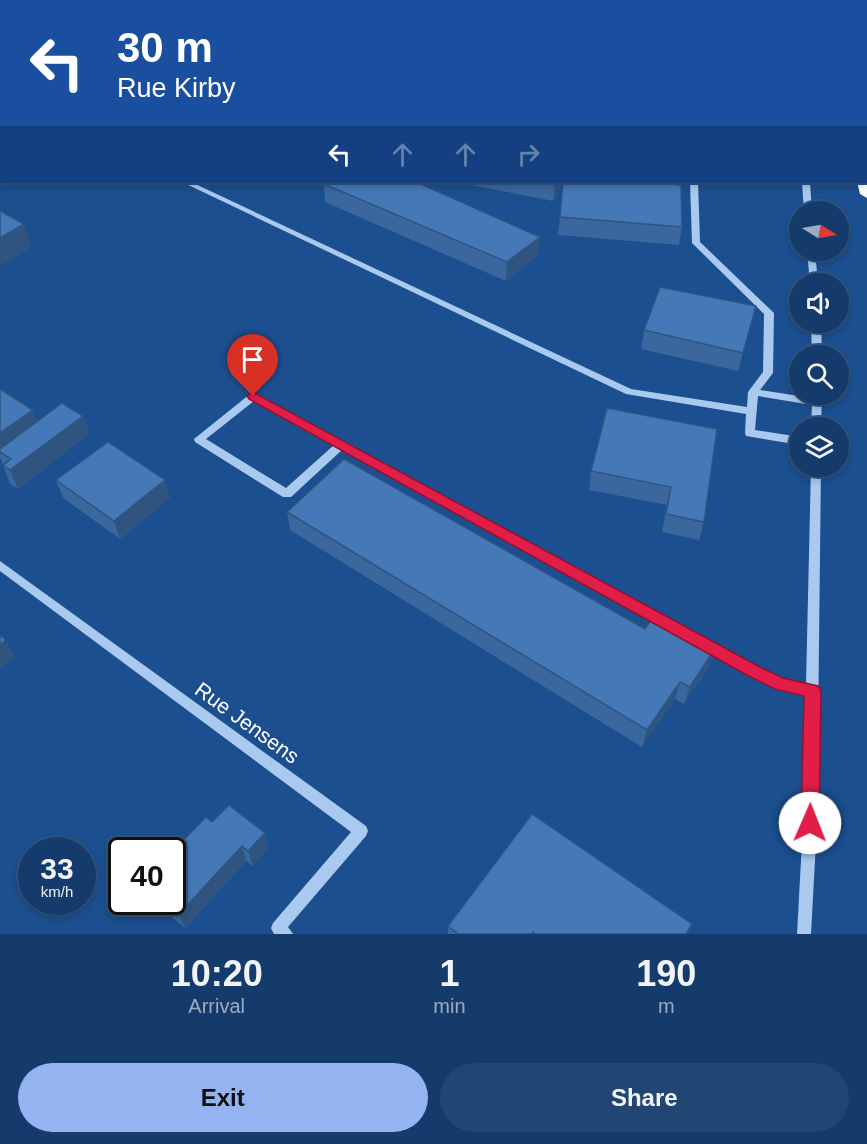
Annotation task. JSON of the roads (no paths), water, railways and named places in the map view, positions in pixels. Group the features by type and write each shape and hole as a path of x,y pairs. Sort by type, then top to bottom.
{"street":[{"path":"188,183 629,392 752,411"},
{"path":"694,183 696,243 768,313 768,373 753,392 750,433 789,439"},
{"path":"806,183 807,201"},
{"path":"753,392 789,395"},
{"path":"341,445 286,494 199,439 253,396 752,670 780,684 813,691"},
{"path":"804,934 810,823 816,477"},
{"name":"Rue Jensens","path":"0,565 361,831 279,932"}]}
